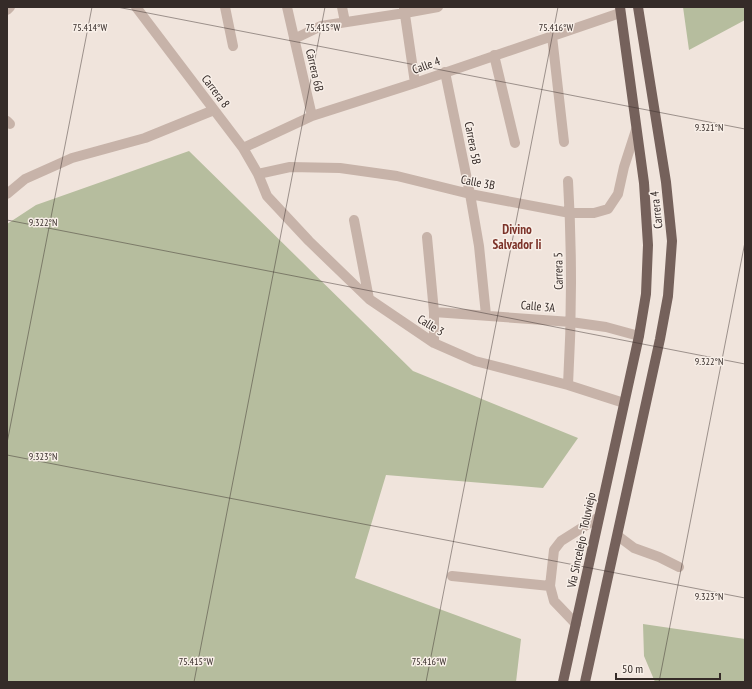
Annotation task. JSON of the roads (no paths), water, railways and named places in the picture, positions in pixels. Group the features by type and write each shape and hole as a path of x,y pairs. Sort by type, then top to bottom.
{"main road":[{"name":"Carrera 4","path":"618,536 646,410 668,296 672,241 666,182 638,7"},
{"name":"Carrera 4","path":"620,10 644,183 648,245 646,294 639,336 624,403"},
{"name":"Vía Sincelejo - Toluviejo","path":"563,682 624,403"},
{"path":"585,682 618,536"}],"street":[{"path":"7,10 10,7"},
{"name":"Carrera 8","path":"136,7 243,148 258,174 266,196"},
{"path":"225,7 233,46"},
{"name":"Carrera 6B","path":"286,7 312,116"},
{"path":"342,7 345,22"},
{"path":"294,39 321,26 404,10 438,7"},
{"path":"404,10 416,83"},
{"name":"Calle 4","path":"243,148 312,116 416,83 552,36 620,10"},
{"path":"552,36 564,142"},
{"path":"494,55 515,143"},
{"name":"Carrera 5B","path":"445,72 479,246 486,315"},
{"path":"7,194 25,179 72,158 145,138 214,110"},
{"name":"Calle 3B","path":"258,174 290,167 340,168 397,176 470,194 570,214 594,214 608,209 618,194 624,167 636,130"},
{"name":"Carrera 5","path":"568,181 570,214 571,322 568,385"},
{"name":"Calle 3","path":"266,196 309,241 369,299 434,343 475,361 568,385 624,403"},
{"path":"354,220 369,299"},
{"path":"427,237 434,312 434,343"},
{"name":"Calle 3A","path":"434,312 571,322 606,327 639,336"},
{"path":"576,624 554,601 550,586 554,550 560,541 599,516"},
{"path":"618,536 634,548 659,557 679,568"},
{"path":"452,576 550,586"}],"district":[{"name":"Divino Salvador Ii","path":"517,236"}]}
